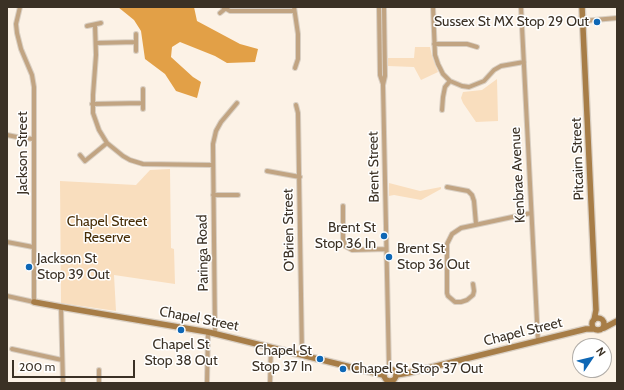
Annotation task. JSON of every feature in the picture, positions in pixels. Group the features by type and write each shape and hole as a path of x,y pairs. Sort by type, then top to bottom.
{"street":[{"name":"Jackson Street","path":"20,7 16,24 17,33 34,81 34,302"},
{"name":"Brent Street","path":"379,7 380,75 384,85"},
{"name":"Brent Street","path":"384,7 386,249 389,369"},
{"path":"433,7 434,55 443,74 450,81 469,87 484,81 494,70 501,66 524,62"},
{"name":"Kenbrae Avenue","path":"521,7 530,213 538,341"},
{"name":"Pitcairn Street","path":"582,7 584,21 596,310 593,324"},
{"path":"220,13 224,8 230,11 243,12 294,9 298,34 298,59 295,68"},
{"path":"584,21 617,18"},
{"path":"87,26 101,23"},
{"path":"95,25 96,43 92,104 95,122 107,143 123,156 143,164 212,165"},
{"path":"136,34 136,50"},
{"path":"96,43 136,42"},
{"path":"434,44 467,44 477,47"},
{"path":"442,110 445,87 450,81"},
{"path":"143,89 143,109"},
{"path":"92,104 143,102"},
{"name":"Paringa Road","path":"215,334 212,165 213,144 216,132 224,117 237,103"},
{"name":"O'Brien Street","path":"296,105 298,113 300,177 302,355"},
{"path":"7,135 34,139"},
{"path":"80,155 86,163 107,143"},
{"path":"267,171 300,177"},
{"path":"447,187 468,191 472,195 476,224"},
{"name":"Paringa Road","path":"213,195 238,195"},
{"path":"343,206 343,238 345,246 352,250 386,249"},
{"path":"473,284 474,294 470,299 458,303 450,299 447,293 447,244 449,237 457,229 530,213"},
{"path":"7,242 33,247"},
{"name":"Chapel Street","path":"7,296 61,307 208,332 384,375"},
{"path":"61,307 63,383"},
{"name":"Pitcairn Street","path":"596,310 602,319"},
{"path":"597,318 614,322 599,331 593,324 597,318"},
{"path":"602,319 604,328"},
{"name":"Chapel Street","path":"396,375 586,329 593,324"},
{"path":"207,383 208,332"},
{"path":"270,383 271,347"},
{"path":"12,349 62,360"},
{"path":"389,369 394,371 396,375 394,380 390,382 386,380 384,375 389,369"},
{"path":"99,370 99,383"}],"green space":[{"path":"415,47 430,47 438,72 421,80 414,67 388,66 388,58 414,58"},
{"path":"497,79 498,121 476,122 463,103 461,98 463,92 482,90"},
{"name":"Chapel Street Reserve","path":"170,169 171,248 174,249 175,284 114,275 116,311 61,303 60,181 136,185 150,170"},
{"path":"389,183 420,191 441,187 441,189 421,200 394,195 389,196"}],"shaded area":[{"path":"118,7 194,7 197,21 240,44 258,49 255,62 227,63 215,56 180,42 172,47 171,57 193,77 201,82 197,98 176,91 165,74 145,59 141,31 134,20"}],"place":[{"name":"Sussex St MX Stop 29 Out","path":"597,22"},
{"name":"Brent St Stop 36 In","path":"384,236"},
{"name":"Brent St Stop 36 Out","path":"389,257"},
{"name":"Jackson St Stop 39 Out","path":"29,267"},
{"name":"Chapel St Stop 38 Out","path":"181,330"},
{"name":"Chapel St Stop 37 In","path":"320,359"},
{"name":"Chapel St Stop 37 Out","path":"343,369"}]}
